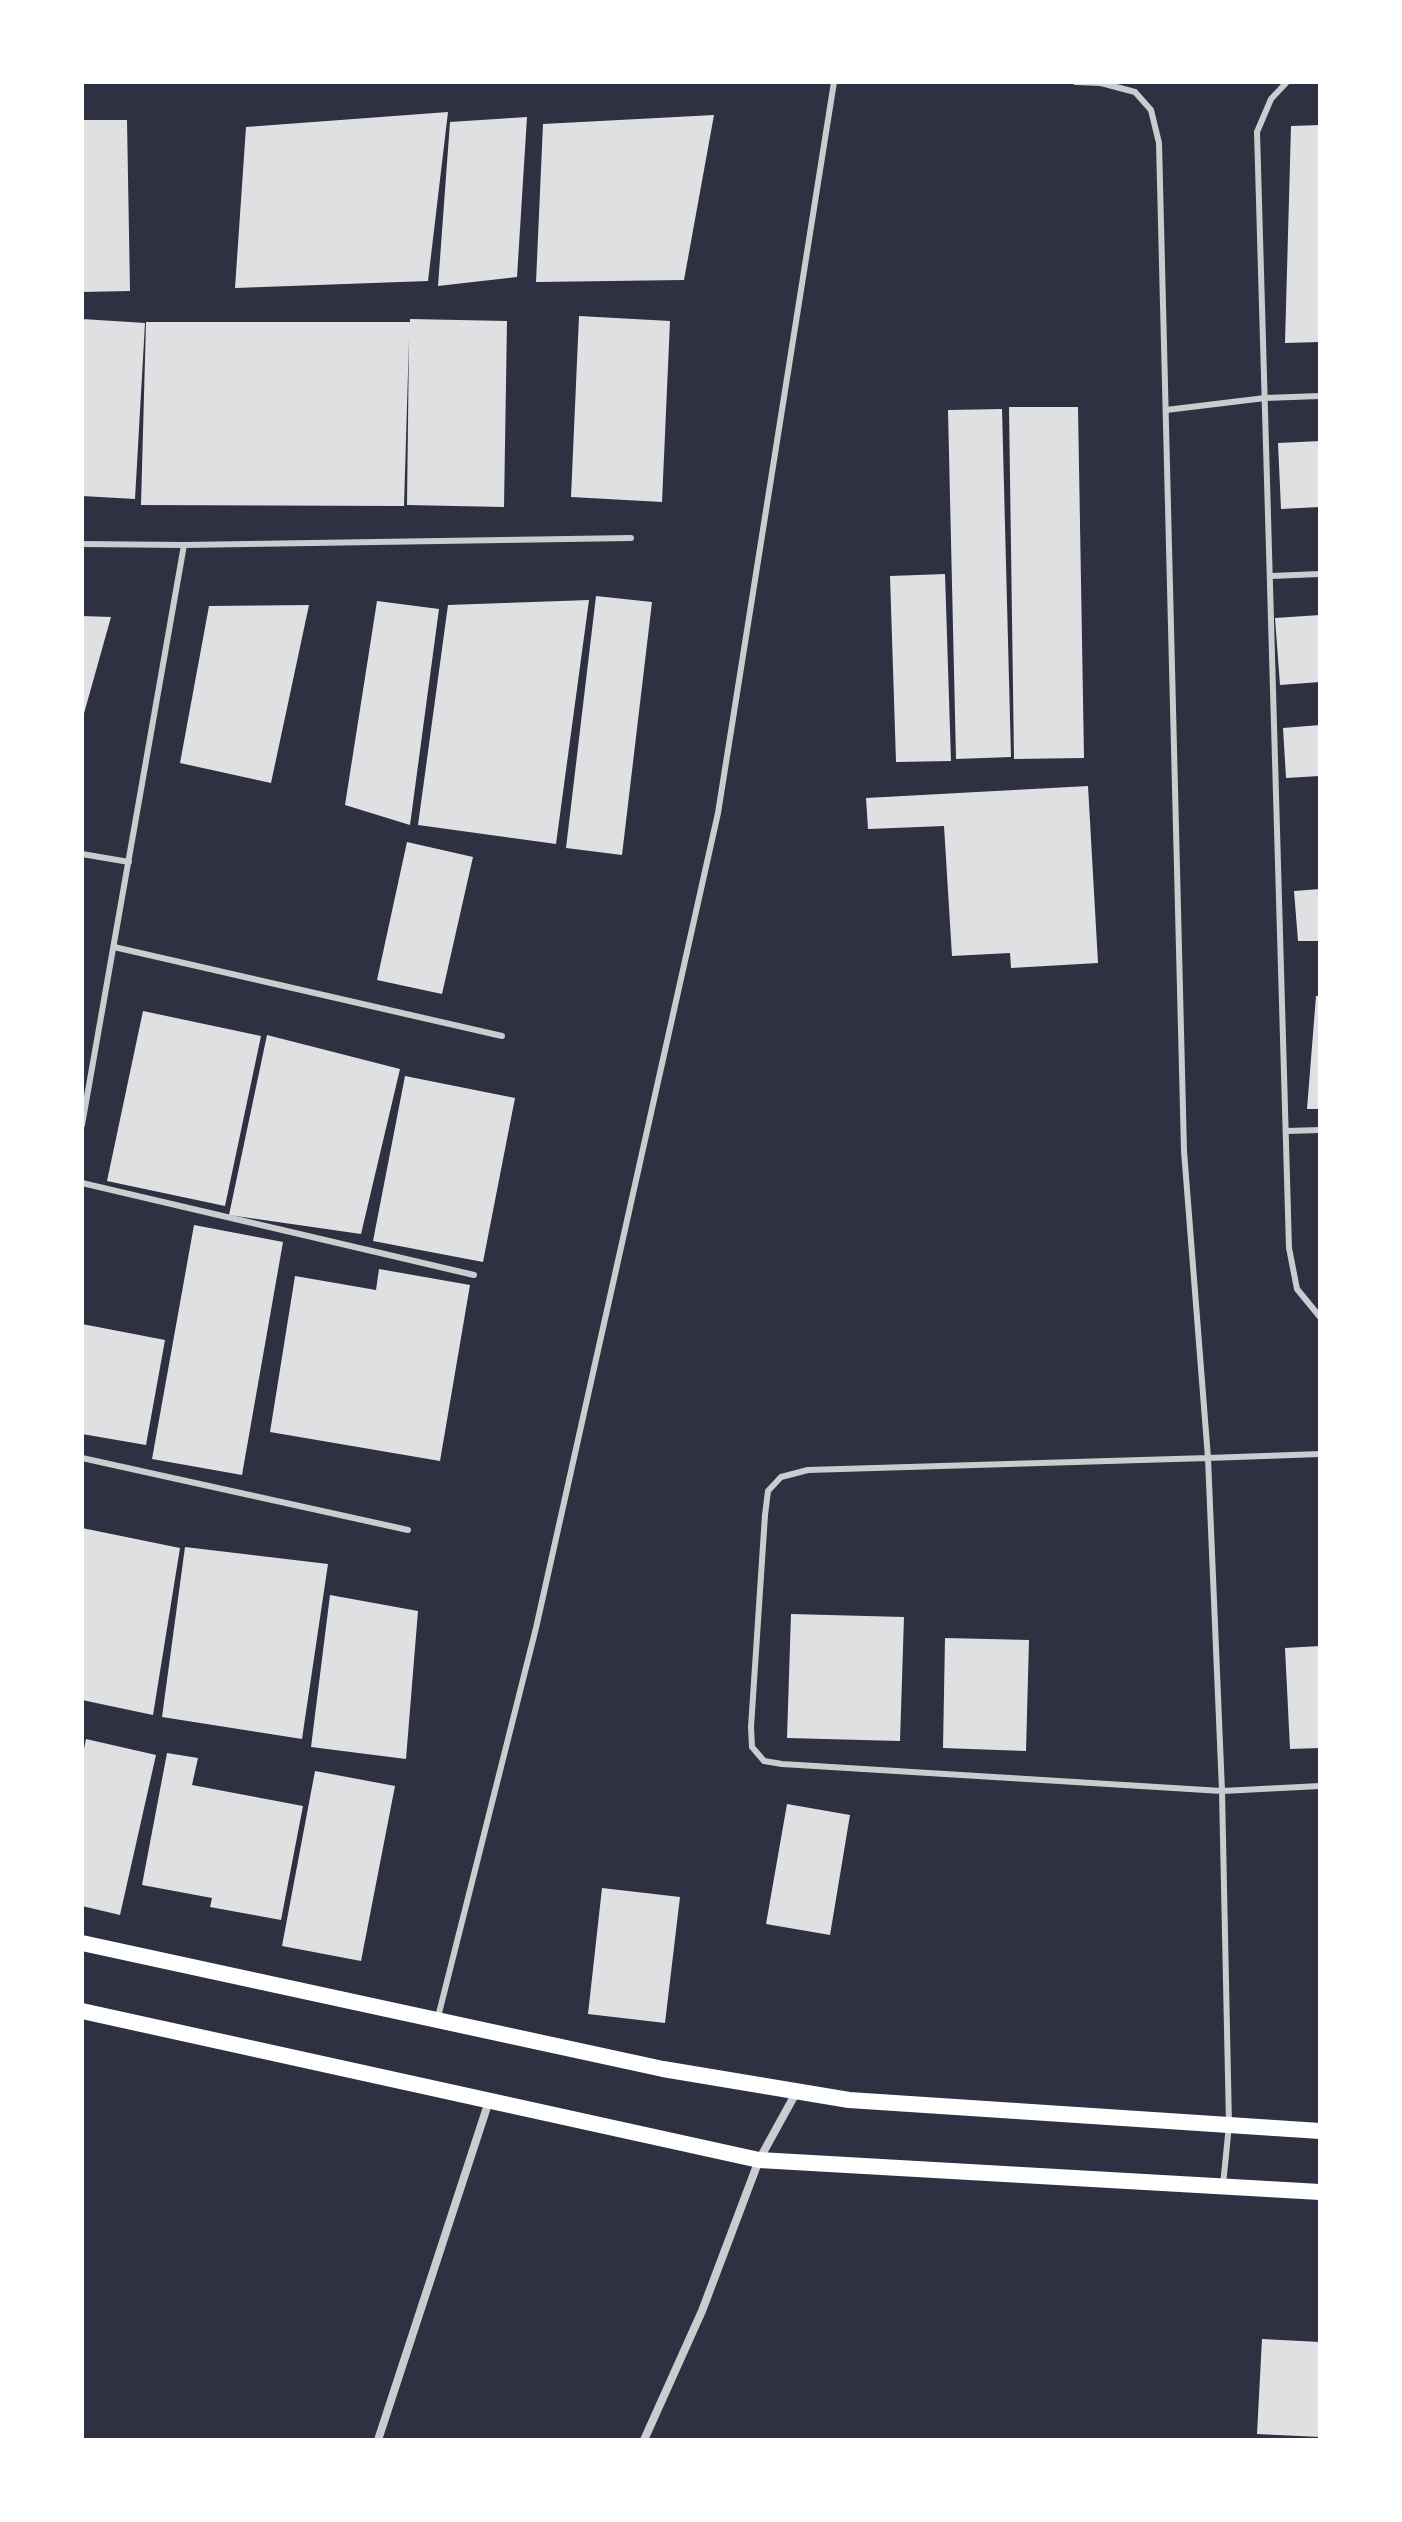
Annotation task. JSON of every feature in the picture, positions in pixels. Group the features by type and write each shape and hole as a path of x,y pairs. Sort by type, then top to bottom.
{"main road":[{"path":"82,1943 663,2069 849,2100 1320,2131"},
{"path":"82,2011 759,2160 1320,2192"}],"street":[{"path":"644,2440 702,2311 759,2160 797,2091"},
{"path":"378,2440 489,2101"}],"lane":[{"path":"437,2020 536,1628 718,813 834,82"},
{"path":"1076,82 1101,83 1135,92 1151,110 1159,143 1184,1151 1208,1458 1222,1791 1229,2125 1223,2186"},
{"path":"1287,82 1271,99 1257,132 1289,1248 1297,1289 1320,1317"},
{"path":"1166,410 1265,398 1320,396"},
{"path":"82,544 631,538"},
{"path":"82,1125 184,545"},
{"path":"1271,576 1320,574"},
{"path":"82,854 129,862"},
{"path":"114,947 502,1036"},
{"path":"1287,1131 1320,1130"},
{"path":"82,1183 474,1275"},
{"path":"1320,1454 808,1470 781,1477 768,1491 765,1515 751,1727 752,1747 764,1761 782,1764 1222,1791 1320,1786"},
{"path":"82,1458 408,1530"}],"building":[{"path":"448,112 428,281 235,288 246,127"},
{"path":"714,115 684,280 536,282 543,124"},
{"path":"527,117 517,277 438,286 450,122"},
{"path":"82,120 127,120 130,291 82,292"},
{"path":"1320,125 1320,342 1285,343 1291,126"},
{"path":"579,316 670,321 662,502 571,497"},
{"path":"82,319 145,323 135,499 82,496"},
{"path":"410,319 507,321 504,507 407,505 409,339 404,506 141,505 146,322 410,322"},
{"path":"1009,407 1078,407 1084,758 1014,759"},
{"path":"1002,409 1011,757 956,759 948,410"},
{"path":"1320,441 1320,507 1281,509 1278,443"},
{"path":"945,574 951,761 896,762 890,576"},
{"path":"596,596 652,602 622,855 566,848"},
{"path":"589,600 556,844 418,825 448,605"},
{"path":"377,601 439,609 410,825 345,805"},
{"path":"309,605 271,783 180,763 209,606"},
{"path":"1320,615 1320,682 1280,685 1275,618"},
{"path":"82,616 111,617 83,717 82,717"},
{"path":"1320,725 1320,776 1286,778 1283,728"},
{"path":"1088,786 1098,963 1011,968 1010,953 952,956 944,826 868,829 866,798"},
{"path":"407,842 473,857 442,994 377,980"},
{"path":"1320,889 1320,941 1298,941 1294,891"},
{"path":"1316,996 1320,996 1320,1109 1307,1109"},
{"path":"143,1011 261,1036 225,1206 107,1181"},
{"path":"267,1035 400,1069 361,1234 229,1215"},
{"path":"405,1076 515,1098 483,1262 373,1241"},
{"path":"194,1225 283,1242 242,1475 152,1459"},
{"path":"379,1269 470,1285 440,1461 270,1432 295,1276 376,1290"},
{"path":"82,1324 165,1340 146,1445 82,1434"},
{"path":"82,1528 180,1548 153,1715 82,1700"},
{"path":"185,1547 328,1564 302,1739 162,1717"},
{"path":"330,1595 418,1611 406,1759 311,1747"},
{"path":"791,1614 904,1617 900,1741 787,1738"},
{"path":"945,1638 1029,1640 1026,1751 943,1748"},
{"path":"1320,1646 1320,1748 1290,1749 1285,1648"},
{"path":"86,1739 156,1755 120,1915 82,1906 82,1758"},
{"path":"167,1753 198,1758 192,1785 303,1806 281,1920 210,1907 212,1898 142,1885"},
{"path":"315,1771 395,1786 361,1961 282,1946"},
{"path":"787,1804 850,1815 830,1935 766,1924"},
{"path":"602,1888 680,1897 665,2023 588,2014"},
{"path":"1262,2339 1320,2342 1320,2437 1257,2434"}]}
